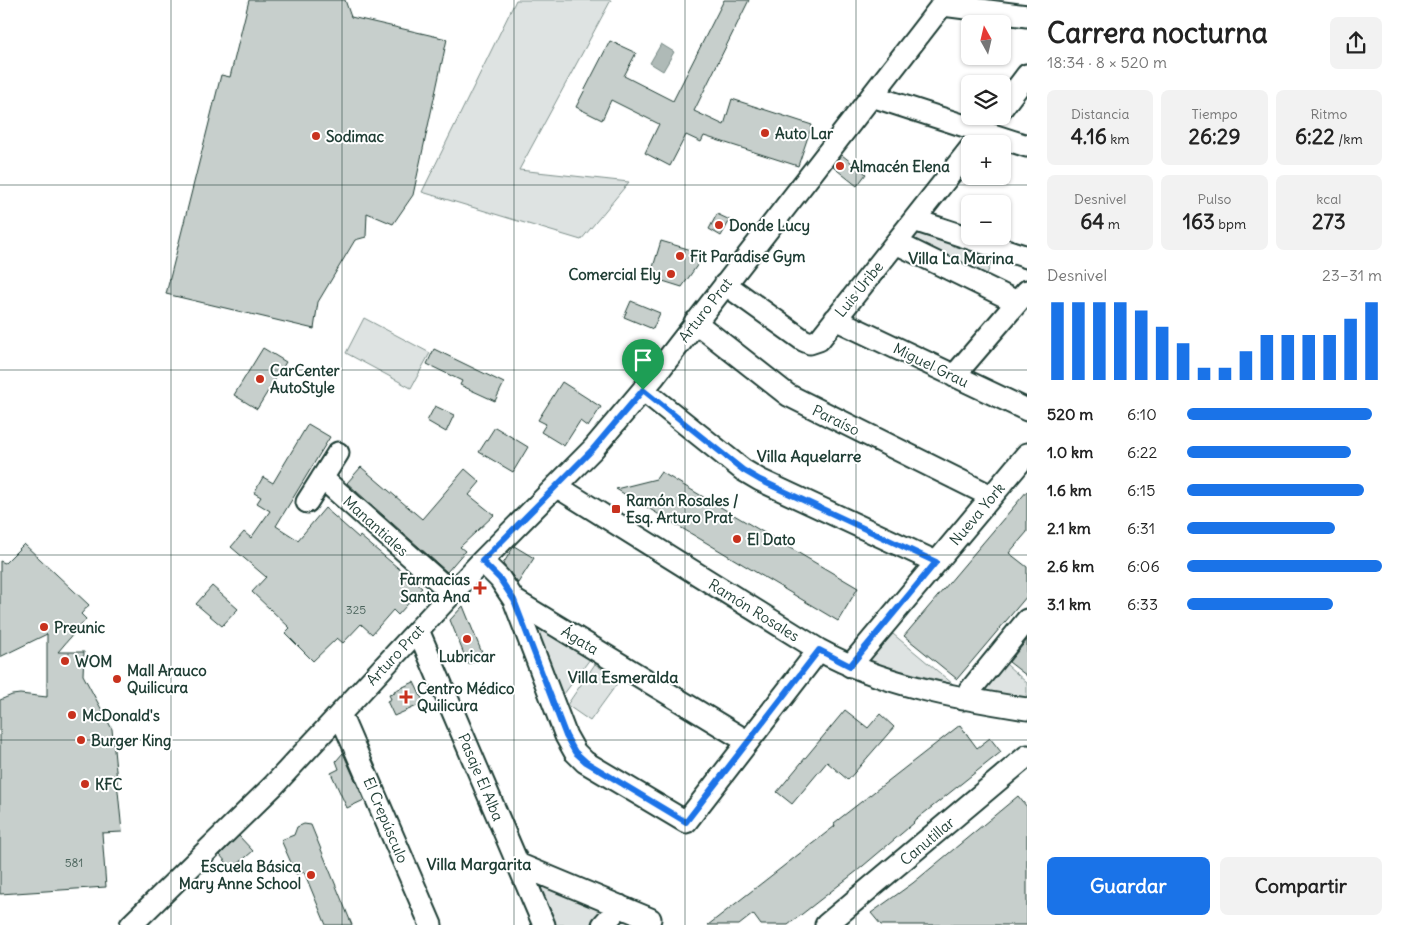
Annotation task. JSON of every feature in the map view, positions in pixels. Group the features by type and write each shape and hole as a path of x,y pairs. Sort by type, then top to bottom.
{"street":[{"path":"944,2 1027,16"},
{"name":"Arturo Prat","path":"131,925 273,786 482,561 593,449 643,390 944,2"},
{"path":"1011,96 1027,75"},
{"path":"872,96 1027,146"},
{"name":"Luis Uribe","path":"725,284 806,342 819,340 961,160"},
{"path":"914,220 1027,257"},
{"path":"896,242 1022,296 954,376"},
{"name":"Miguel Grau","path":"835,319 1027,410"},
{"name":"Paraíso","path":"695,322 788,395 991,496"},
{"path":"643,390 743,470 760,480 936,562"},
{"path":"307,502 338,453"},
{"name":"Nueva York","path":"850,666 1027,454"},
{"name":"Manantiales","path":"322,478 452,594"},
{"name":"Ramón Rosales","path":"556,486 819,650 850,666 903,684 963,699 1027,709"},
{"path":"482,561 500,579 514,600 566,736 575,752 586,762 686,822 819,650"},
{"name":"Ágata","path":"514,600 748,742"},
{"path":"963,699 1027,620"},
{"name":"Pasaje El Alba","path":"418,630 544,925"},
{"name":"El Crepúsculo","path":"340,714 431,925"},
{"name":"Canutillar","path":"840,921 1027,756"},
{"path":"518,864 650,919"},
{"path":"603,925 620,906"}],"shaded area":[{"path":"516,0 611,0 519,170 629,182 581,240 422,192"},
{"path":"661,44 674,52 663,71 650,63"},
{"path":"919,229 961,243 961,245 967,245 994,254 984,283 907,244"},
{"path":"364,318 430,353 411,388 346,353"},
{"path":"528,617 590,659 561,698"},
{"path":"893,634 953,684 868,662"},
{"path":"595,664 619,681 590,721 567,705"},
{"path":"1006,664 1027,683 1027,699 979,692"},
{"path":"529,873 599,902 603,918 597,925 551,925"}],"building":[{"name":"Sodimac","path":"249,0 345,0 351,17 447,39 413,195 393,224 367,213 366,237 355,240 318,302 314,329 166,294 221,75 230,77"},
{"path":"724,0 749,0 694,111 724,125 732,99 812,125 798,166 704,136 701,142 686,135 670,166 645,153 659,124 611,100 602,120 576,107 610,41 636,53 624,76 673,101"},
{"path":"842,155 866,174 857,186 833,167"},
{"name":"Donde Lucy","path":"717,214 730,220 721,236 709,229"},
{"path":"661,241 705,254 682,287 650,277"},
{"name":"Comercial Ely","path":"631,301 660,313 653,329 624,317"},
{"name":"CarCenter AutoStyle","path":"263,348 286,362 257,409 234,395"},
{"path":"434,349 504,383 495,401 460,385 462,381 427,364"},
{"path":"562,382 601,407 588,427 580,421 564,446 541,432 546,424 538,420"},
{"path":"435,406 454,415 446,432 427,421"},
{"path":"308,424 330,437 276,526 298,540 325,508 359,538 360,536 422,588 398,615 393,610 372,634 361,624 343,643 337,638 313,661 285,633 290,628 252,592 266,577 231,547 244,532 251,538 270,511 257,503 261,497 254,493 263,477 273,483"},
{"path":"495,427 528,447 513,472 479,452"},
{"path":"361,467 422,519 465,469 480,482 469,495 494,515 460,547 465,551 447,572 347,483"},
{"name":"El Dato","path":"661,472 858,588 838,621 616,489 656,479"},
{"path":"1027,491 1027,532 1009,553 1027,567 1027,596 957,679 904,636"},
{"path":"24,544 89,605 81,614 86,619 58,652 84,652 83,675 112,729 122,832 102,833 106,887 0,894 0,700 20,694 47,697 47,634 0,657 0,561 5,563"},
{"path":"514,546 534,558 518,583 503,564"},
{"path":"212,586 238,609 222,626 196,604"},
{"name":"Lubricar","path":"463,606 484,658 468,664 450,620"},
{"path":"1027,640 1027,676 1009,662"},
{"name":"Centro Médico Quilicura","path":"414,682 424,703 394,716 387,701 391,699 389,695"},
{"path":"845,710 868,728 880,714 894,727 848,780 827,762 792,804 777,792"},
{"path":"960,725 977,748 990,738 1001,752 913,822 857,871 788,925 761,925 753,914 739,925 708,925 835,826 834,823"},
{"path":"343,753 364,800 347,808 331,773 339,769 336,761"},
{"path":"1018,796 1027,807 1027,925 881,925 871,913 913,883"},
{"path":"304,824 311,825 352,925 326,925 304,872 296,874 281,840 294,835 297,827"},
{"path":"239,836 253,851 232,869 220,855"}],"place":[{"name":"Auto Lar","path":"765,133"},
{"name":"Sodimac","path":"316,136"},
{"name":"Almacén Elena","path":"840,166"},
{"name":"Donde Lucy","path":"719,225"},
{"name":"Fit Paradise Gym","path":"680,256"},
{"name":"Comercial Ely","path":"671,274"},
{"name":"CarCenter AutoStyle","path":"260,379"},
{"name":"Ramón Rosales / Esq. Arturo Prat","path":"616,509"},
{"name":"El Dato","path":"737,539"},
{"name":"Farmacias Santa Ana","path":"480,588"},
{"name":"Preunic","path":"44,627"},
{"name":"Lubricar","path":"467,639"},
{"name":"WOM","path":"65,661"},
{"name":"Mall Arauco Quilicura","path":"117,679"},
{"name":"Centro Médico Quilicura","path":"406,697"},
{"name":"McDonald's","path":"72,715"},
{"name":"Burger King","path":"81,740"},
{"name":"KFC","path":"85,784"},
{"name":"Escuela Básica Mary Anne School","path":"311,875"}],"district":[{"name":"Villa La Marina","path":"961,258"},
{"name":"Villa Aquelarre","path":"809,456"},
{"name":"Villa Esmeralda","path":"623,677"},
{"name":"Villa Margarita","path":"479,864"}],"route":[{"path":"643,390 725,457 760,480 936,562 850,666 819,650 686,822 586,762 575,752 566,736 514,600 500,579 482,561 593,449 643,390"}]}
